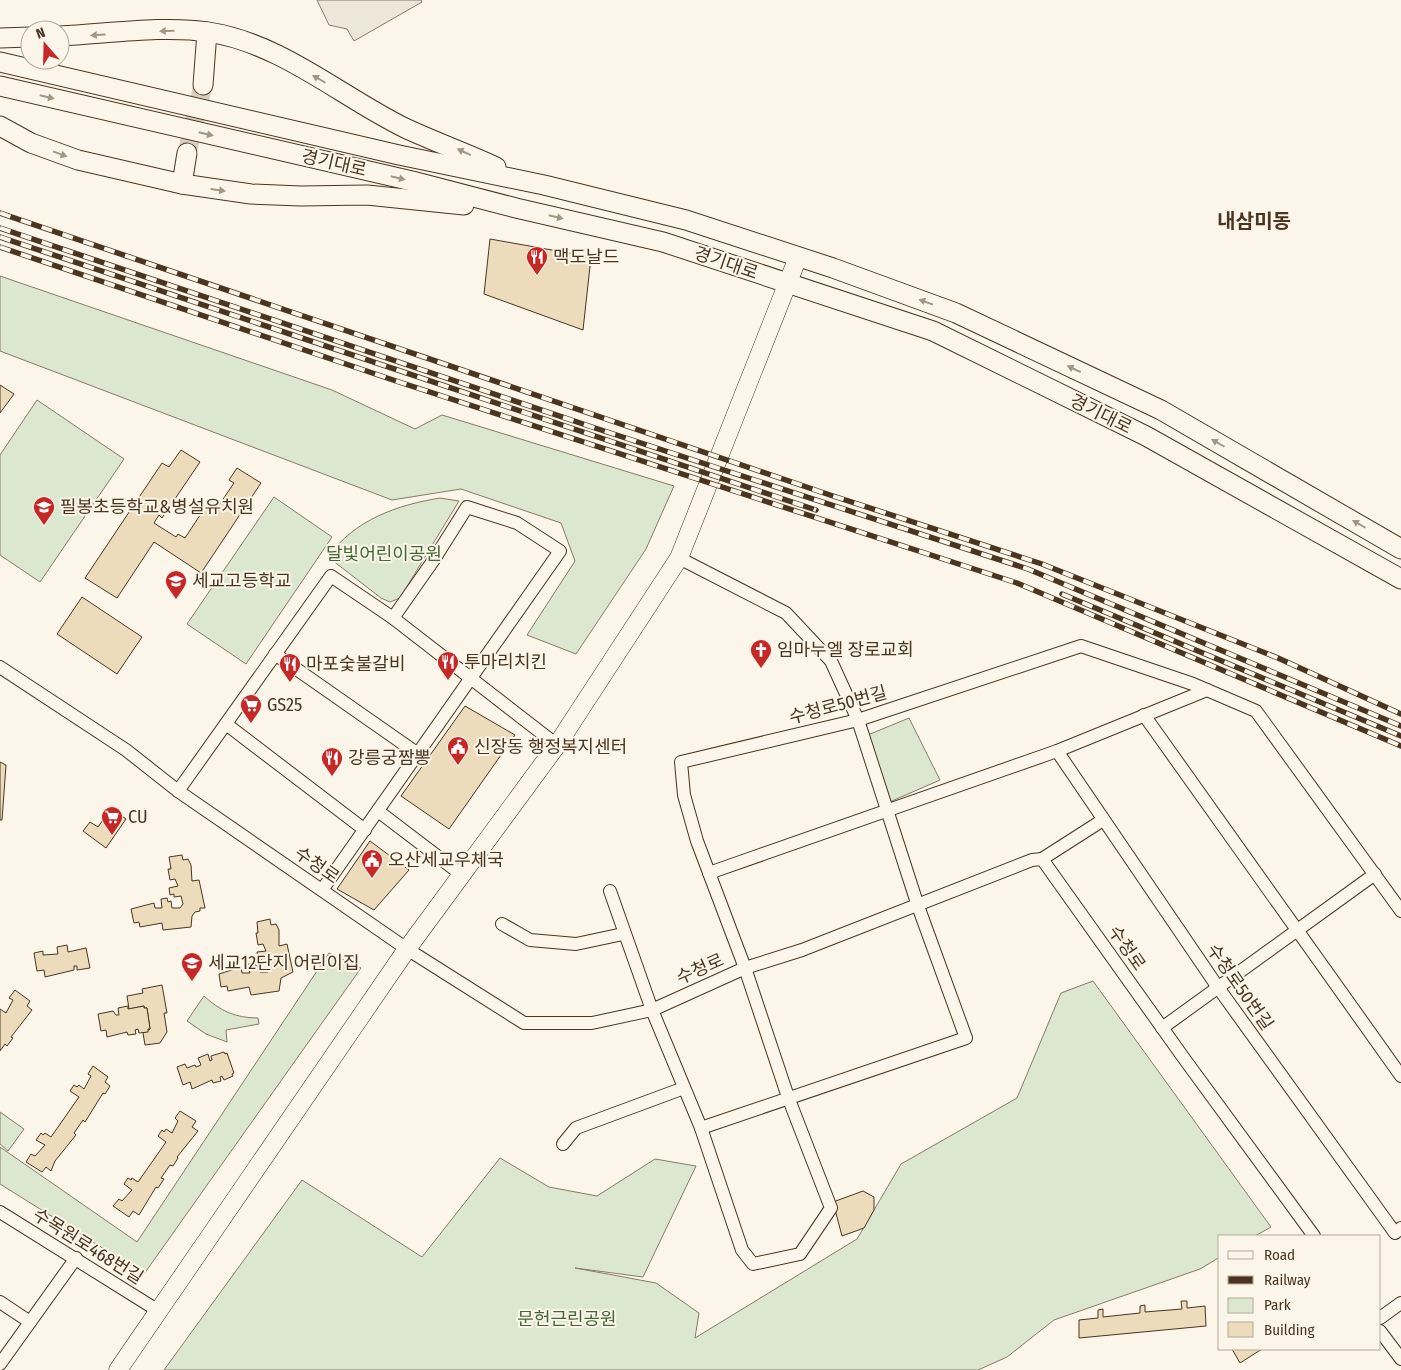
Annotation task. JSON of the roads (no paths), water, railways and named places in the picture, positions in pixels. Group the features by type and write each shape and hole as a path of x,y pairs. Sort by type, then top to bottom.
{"main road":[{"path":"70,36 169,31 207,32 247,41 264,48 405,128 524,180"},
{"path":"202,85 207,32"},
{"path":"0,38 20,38"},
{"name":"경기대로","path":"0,62 399,155 524,180 686,220 798,256 956,313 1161,410 1401,549"},
{"name":"경기대로","path":"0,86 412,181 516,208 663,242 932,331 1146,436 1401,580"},
{"path":"0,126 31,143 78,160 182,184 251,194 301,196 367,195 429,200 480,208 516,208"},
{"path":"182,184 187,152"}],"street":[{"path":"118,1370 407,949 557,745 679,558 798,256"},
{"path":"322,890 560,551 517,523 467,508 393,618"},
{"path":"610,891 623,934 652,1010 701,1128 966,1038 886,812 858,720 831,661 786,613 679,558"},
{"path":"178,791 331,576 393,618 557,745"},
{"name":"수청로50번길","path":"701,1128 742,1250 753,1264 800,1254 831,1208 788,1097 745,968 709,873 684,795 680,762 858,720 1081,646 1207,690 1256,711 1401,911"},
{"path":"275,654 418,754"},
{"name":"수청로","path":"0,667 126,750 178,791 407,949 524,1023 592,1023 652,1010 745,968 802,950 1032,860 1042,859 1162,1028 1313,1235"},
{"path":"709,873 1058,750 1207,690"},
{"path":"1144,715 1401,1076"},
{"path":"226,724 365,830"},
{"name":"수청로50번길","path":"1058,750 1217,986 1395,1233 1401,1228"},
{"path":"378,811 462,875"},
{"path":"1042,859 1104,820"},
{"path":"1162,1028 1297,928 1376,874"},
{"path":"502,924 530,940 548,942 576,944 623,934"},
{"path":"563,1144 576,1128 684,1088"},
{"name":"수목원로468번길","path":"0,1212 158,1310"},
{"path":"0,1364 76,1258"},
{"path":"0,1302 30,1322"},
{"path":"1381,1317 1401,1303"},
{"path":"1381,1332 1401,1359"}],"tunnel":[{"path":"187,153 203,85"}],"railway":[{"path":"0,213 830,495 1042,564 1278,658 1401,714"},
{"path":"0,228 595,428 1028,569 1401,726"},
{"path":"0,237 816,510"},
{"path":"0,247 396,381 1017,583 1401,746"},
{"path":"1062,594 1401,736"}],"place":[{"name":"맥도날드","path":"537,276"},
{"name":"필봉초등학교&병설유치원","path":"44,526"},
{"name":"세교고등학교","path":"176,600"},
{"name":"임마누엘 장로교회","path":"761,669"},
{"name":"투마리치킨","path":"448,681"},
{"name":"마포숯불갈비","path":"290,683"},
{"name":"GS25","path":"251,724"},
{"name":"신장동 행정복지센터","path":"458,766"},
{"name":"강릉궁짬뽕","path":"332,777"},
{"name":"CU","path":"112,836"},
{"name":"오산세교우체국","path":"372,879"},
{"name":"세교12단지 어린이집","path":"192,982"}],"district":[{"name":"내삼미동","path":"1254,221"}],"park label":[{"name":"달빛어린이공원","path":"384,554"},
{"name":"문헌근린공원","path":"567,1319"}]}
